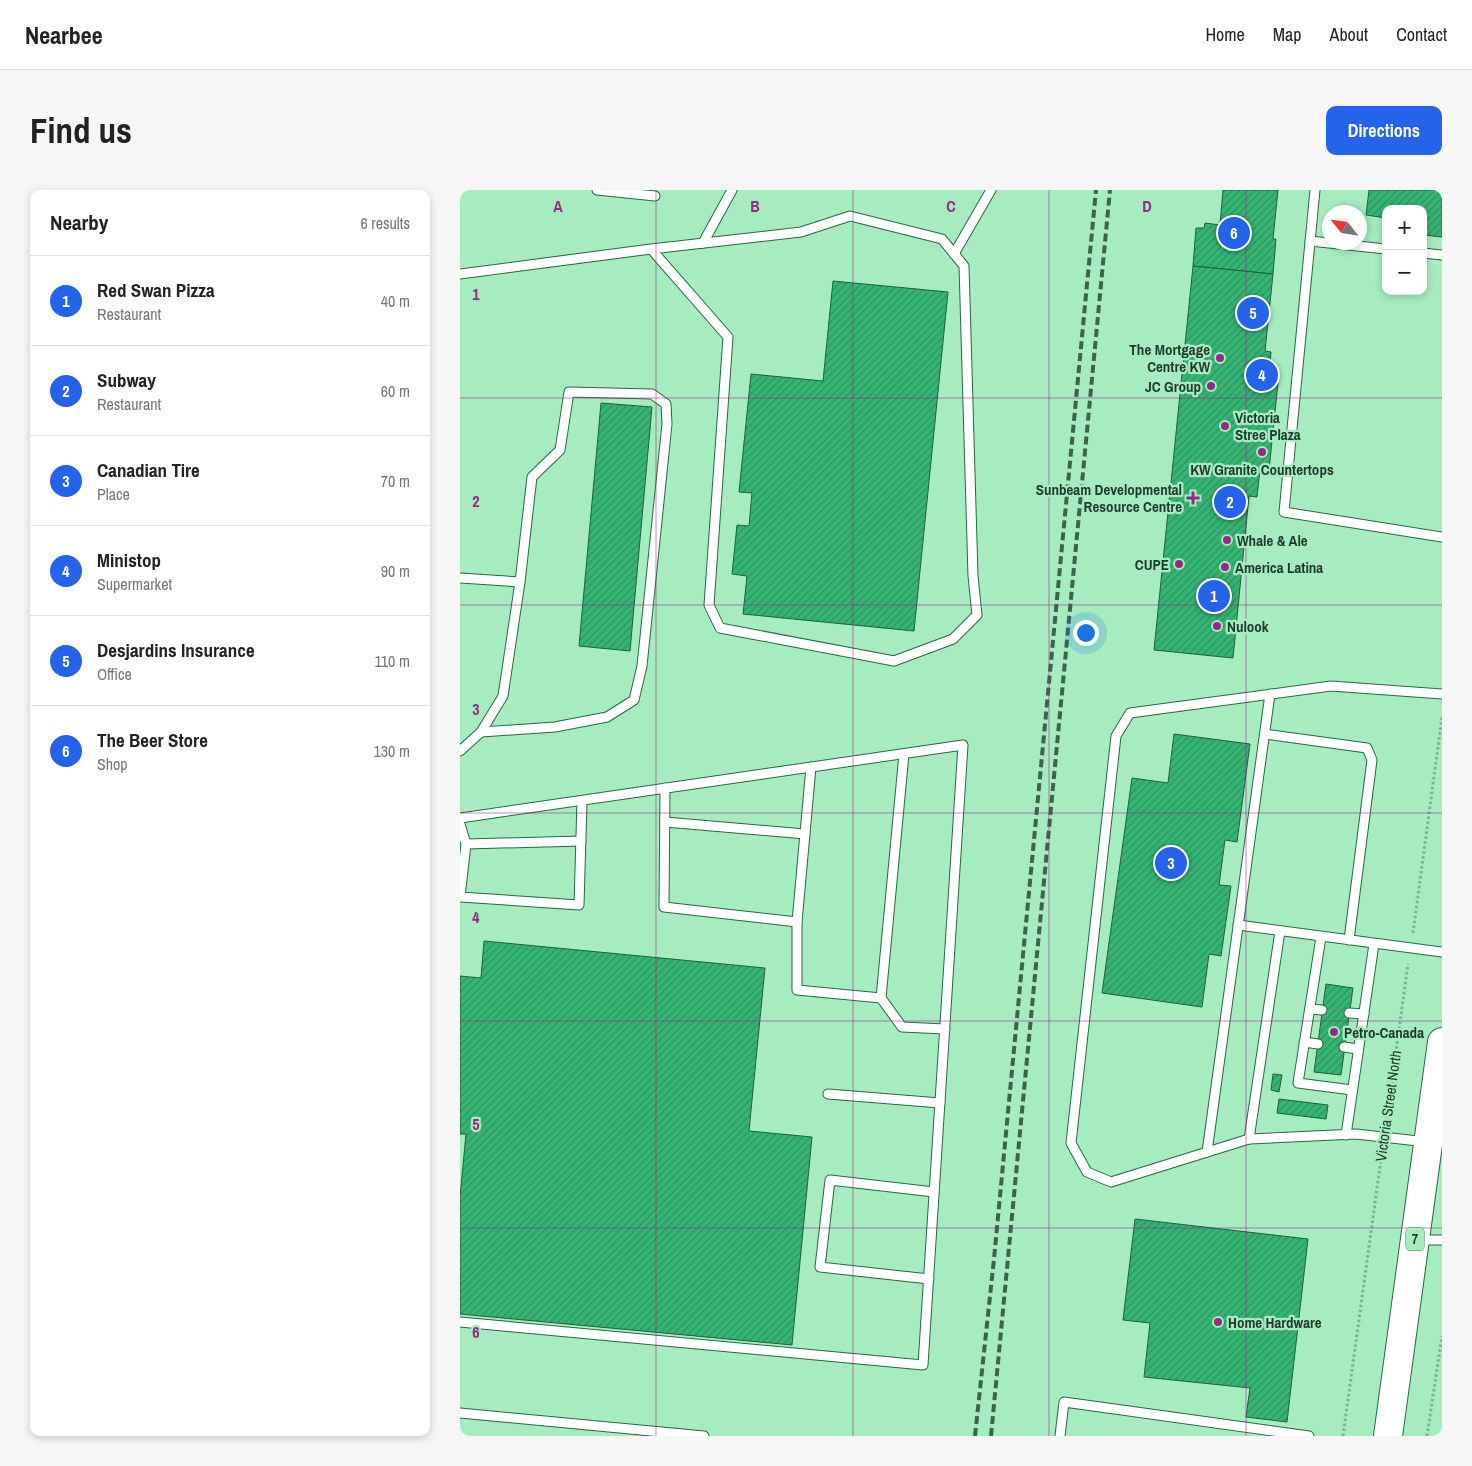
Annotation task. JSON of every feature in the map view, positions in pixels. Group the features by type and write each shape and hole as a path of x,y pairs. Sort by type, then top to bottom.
{"main road":[{"name":"7","path":"1388,1436 1415,1240 1428,1175 1428,1142 1442,1042"}],"lane":[{"path":"597,190 655,196"},
{"path":"703,243 732,190"},
{"path":"954,254 991,190"},
{"path":"1316,190 1284,512 1442,536"},
{"path":"460,274 651,249 800,232 850,216 942,239 964,266 973,576 977,615 953,639 894,661 720,628 708,605 728,337 651,249"},
{"path":"1310,241 1382,249"},
{"path":"1427,253 1442,255"},
{"path":"460,751 481,732 503,696 520,582 532,477 560,450 569,392 652,394 666,404 667,424 642,666 634,700 607,717 555,727 481,732"},
{"path":"460,578 520,582"},
{"path":"1428,1142 1356,1134 1249,1139 1111,1182 1087,1172 1071,1143 1116,736 1130,713 1331,686 1442,694"},
{"path":"1207,1152 1270,694"},
{"path":"1264,734 1367,748 1372,760 1349,940"},
{"path":"460,818 963,745 923,1365 460,1322"},
{"path":"904,754 881,998 902,1027 945,1029"},
{"path":"811,767 797,922 798,990 881,998"},
{"path":"665,788 664,907 797,922"},
{"path":"460,824 466,844 460,897 579,905 582,801"},
{"path":"665,822 805,834"},
{"path":"466,844 581,841"},
{"path":"1238,925 1442,952"},
{"path":"1249,1139 1280,932"},
{"path":"1321,937 1298,1083 1352,1090"},
{"path":"1346,1135 1374,944"},
{"path":"1310,1008 1322,1010"},
{"path":"1349,1013 1364,1014"},
{"path":"1304,1042 1318,1044"},
{"path":"1344,1047 1358,1050"},
{"path":"828,1094 940,1103"},
{"path":"929,1279 820,1267 830,1180 934,1192"},
{"path":"1415,1240 1442,1240"},
{"path":"1060,1436 1064,1402 1280,1434 1309,1436"},
{"path":"460,1413 704,1436"}],"path":[{"name":"Victoria Street North","path":"1343,1436 1442,717"},
{"path":"1427,1436 1442,1336"}],"building":[{"path":"1223,190 1278,190 1273,239 1276,239 1273,274 1193,266 1196,228 1204,228 1205,223 1220,225"},
{"path":"1369,190 1442,190 1442,237 1427,235 1427,205 1382,205 1382,217 1367,215"},
{"name":"Victoria Stree Plaza","path":"1193,266 1273,274 1265,351 1271,352 1268,382 1278,383 1269,470 1260,469 1257,497 1249,496 1233,658 1154,650"},
{"path":"833,281 948,292 914,631 743,614 747,576 732,574 737,525 749,526 752,493 739,492 751,374 823,381"},
{"path":"601,403 652,407 630,651 579,646"},
{"path":"1174,734 1250,744 1237,842 1225,840 1219,885 1231,886 1221,956 1209,954 1202,1007 1102,993 1132,778 1168,783"},
{"path":"484,941 765,968 749,1131 812,1137 792,1345 460,1314 460,1197 466,1134 460,1134 460,976 481,978"},
{"path":"1326,984 1353,988 1341,1075 1314,1072"},
{"path":"1273,1074 1282,1075 1279,1092 1271,1090"},
{"path":"1279,1099 1328,1105 1326,1119 1277,1113"},
{"name":"Home Hardware","path":"1135,1219 1308,1239 1287,1422 1246,1417 1250,1388 1144,1377 1150,1323 1123,1320"}],"railway":[{"path":"975,1436 994,1259 1096,190"},
{"path":"991,1436 1110,190"}],"place":[{"name":"The Beer Store","path":"1234,233"},
{"name":"Desjardins Insurance","path":"1253,313"},
{"name":"The Mortgage Centre KW","path":"1220,358"},
{"name":"Ministop","path":"1262,375"},
{"name":"JC Group","path":"1211,386"},
{"name":"Victoria Stree Plaza","path":"1225,426"},
{"name":"KW Granite Countertops","path":"1262,452"},
{"name":"Sunbeam Developmental Resource Centre","path":"1193,498"},
{"name":"Subway","path":"1230,502"},
{"name":"Whale & Ale","path":"1227,540"},
{"name":"CUPE","path":"1179,564"},
{"name":"America Latina","path":"1225,567"},
{"name":"Red Swan Pizza","path":"1214,596"},
{"name":"Nulook","path":"1217,626"},
{"name":"Canadian Tire","path":"1171,863"},
{"name":"Petro-Canada","path":"1334,1032"},
{"name":"Home Hardware","path":"1218,1322"}]}
